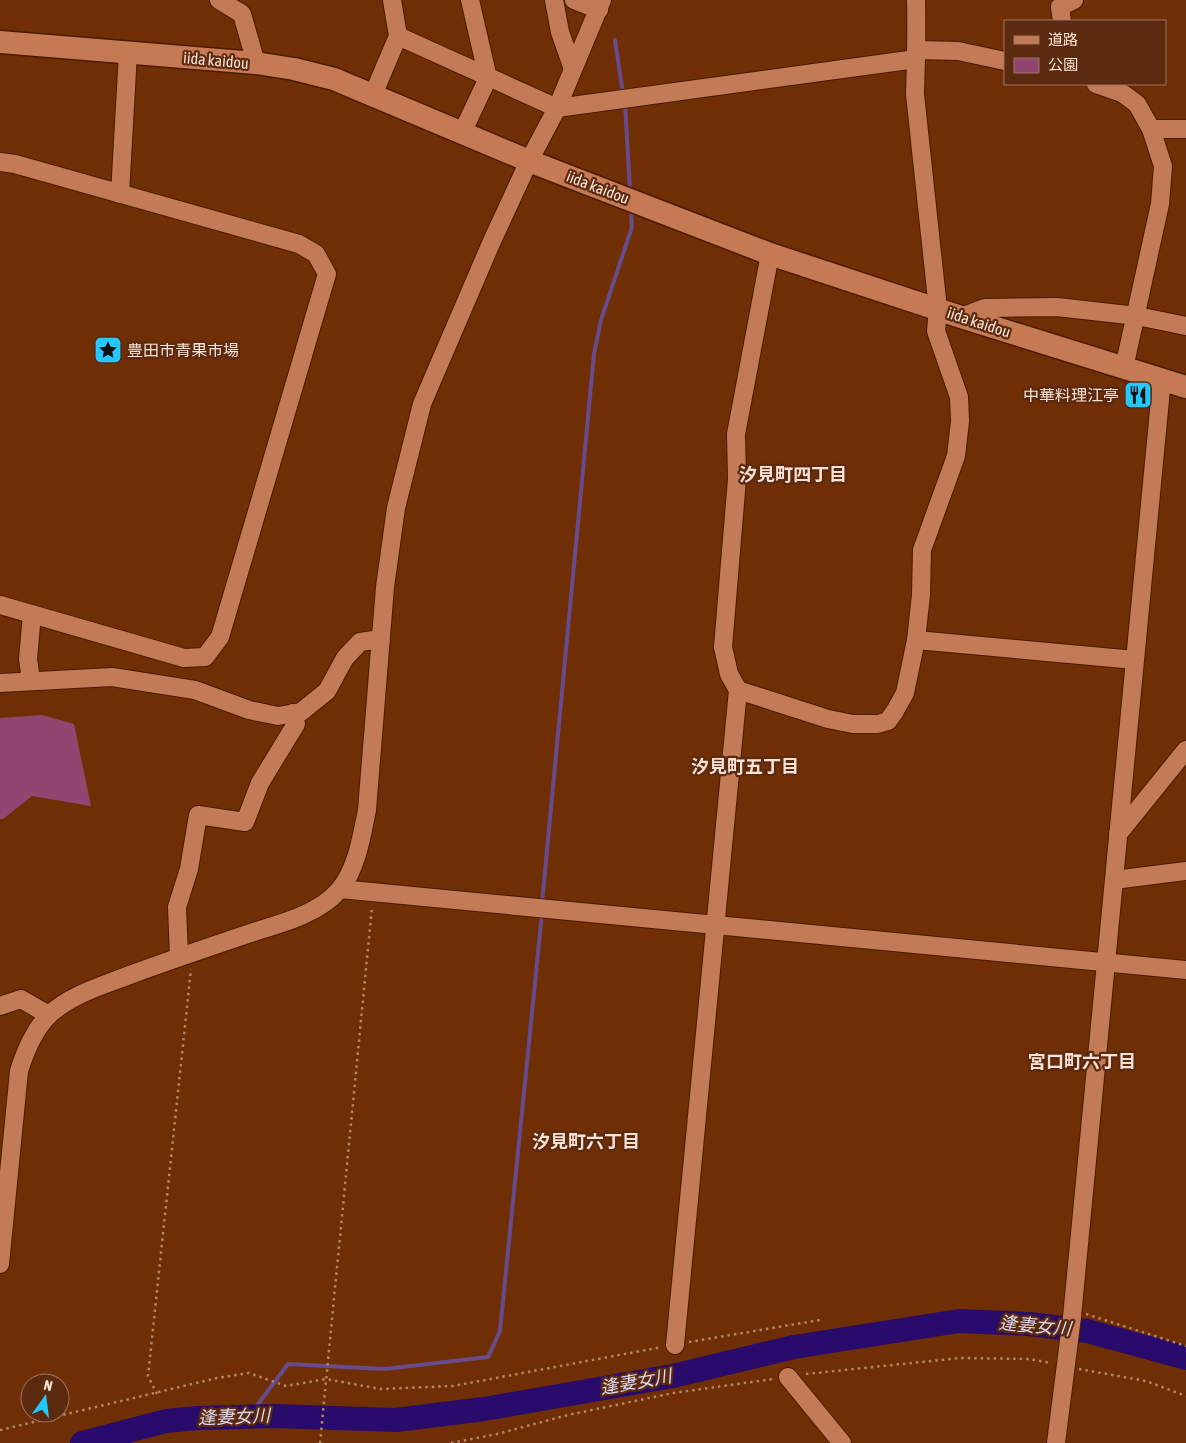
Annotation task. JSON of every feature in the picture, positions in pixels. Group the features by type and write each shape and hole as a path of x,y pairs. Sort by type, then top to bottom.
{"main road":[{"name":"iida kaidou","path":"0,42 256,63 294,69 334,79 529,161 770,254 961,317 1186,387"}],"street":[{"path":"220,0 242,14 256,63"},
{"path":"373,95 398,36 392,0"},
{"path":"462,132 488,78 470,0"},
{"path":"554,0 560,32 573,70"},
{"path":"0,1264 19,1072 26,1048 49,1015 82,993 186,955 282,923 314,909 340,889 349,873 362,837 367,810 385,587 396,508 422,404 529,161 557,108 601,5 574,0"},
{"path":"738,690 828,719 853,724 878,724 888,721 905,693 916,640 922,595 922,550 956,456 960,421 959,397 936,331 938,308 916,94 916,0"},
{"path":"1062,20 1060,7 1074,0"},
{"path":"398,36 557,108 917,54 958,51 1004,61"},
{"path":"120,194 128,53"},
{"path":"1099,85 1122,93 1137,104 1151,129 1163,166 1160,204 1137,316 1124,368"},
{"path":"1151,129 1186,129"},
{"path":"0,162 15,164 299,244 316,254 327,274 220,637 205,657 184,658 0,605"},
{"path":"675,1345 717,925 738,690 729,674 723,647 738,479 736,434 770,254"},
{"path":"961,317 985,308 1057,307 1137,316 1186,326"},
{"path":"1056,1443 1072,1314 1162,379"},
{"path":"31,680 28,659 32,614"},
{"path":"0,683 112,677 195,690 250,710 278,716 301,712 327,691 345,658 360,642 381,639"},
{"path":"916,640 1135,660"},
{"path":"186,955 177,907 189,869 198,815 245,822 260,783 296,724 293,713"},
{"path":"1118,834 1186,750"},
{"path":"1114,880 1186,871"},
{"path":"340,889 374,890 552,910 1106,964 1186,970"},
{"path":"0,1006 21,999 49,1015"},
{"path":"788,1377 842,1443"}],"path":[{"path":"320,1441 374,890"},
{"path":"157,1394 148,1376 186,955"},
{"path":"1072,1314 1162,1336 1186,1346"},
{"path":"0,1430 157,1394 216,1378 249,1373 283,1385 326,1377 380,1389 453,1386 820,1320"},
{"path":"451,1443 497,1434 568,1414 674,1393 788,1377 960,1358 1030,1359 1066,1364 1146,1381 1186,1396"}],"green space":[{"path":"42,715 74,724 91,806 32,796 3,819 0,819 0,718"}],"waterway":[{"path":"615,40 623,94"},
{"path":"625,103 630,191"},
{"path":"542,903 594,354 601,320 632,227 631,208"},
{"path":"249,1416 288,1364 385,1369 488,1357 500,1331 542,913"},
{"name":"逢妻女川","path":"82,1443 166,1421 198,1418 274,1416 396,1420 484,1409 673,1376 794,1347 959,1321 1029,1324 1087,1331 1186,1358"}],"place":[{"name":"豊田市青果市場","path":"108,350"},
{"name":"中華料理江亭","path":"1138,395"}],"district":[{"name":"汐見町四丁目","path":"793,475"},
{"name":"汐見町五丁目","path":"745,767"},
{"name":"宮口町六丁目","path":"1082,1062"},
{"name":"汐見町六丁目","path":"586,1142"}]}
